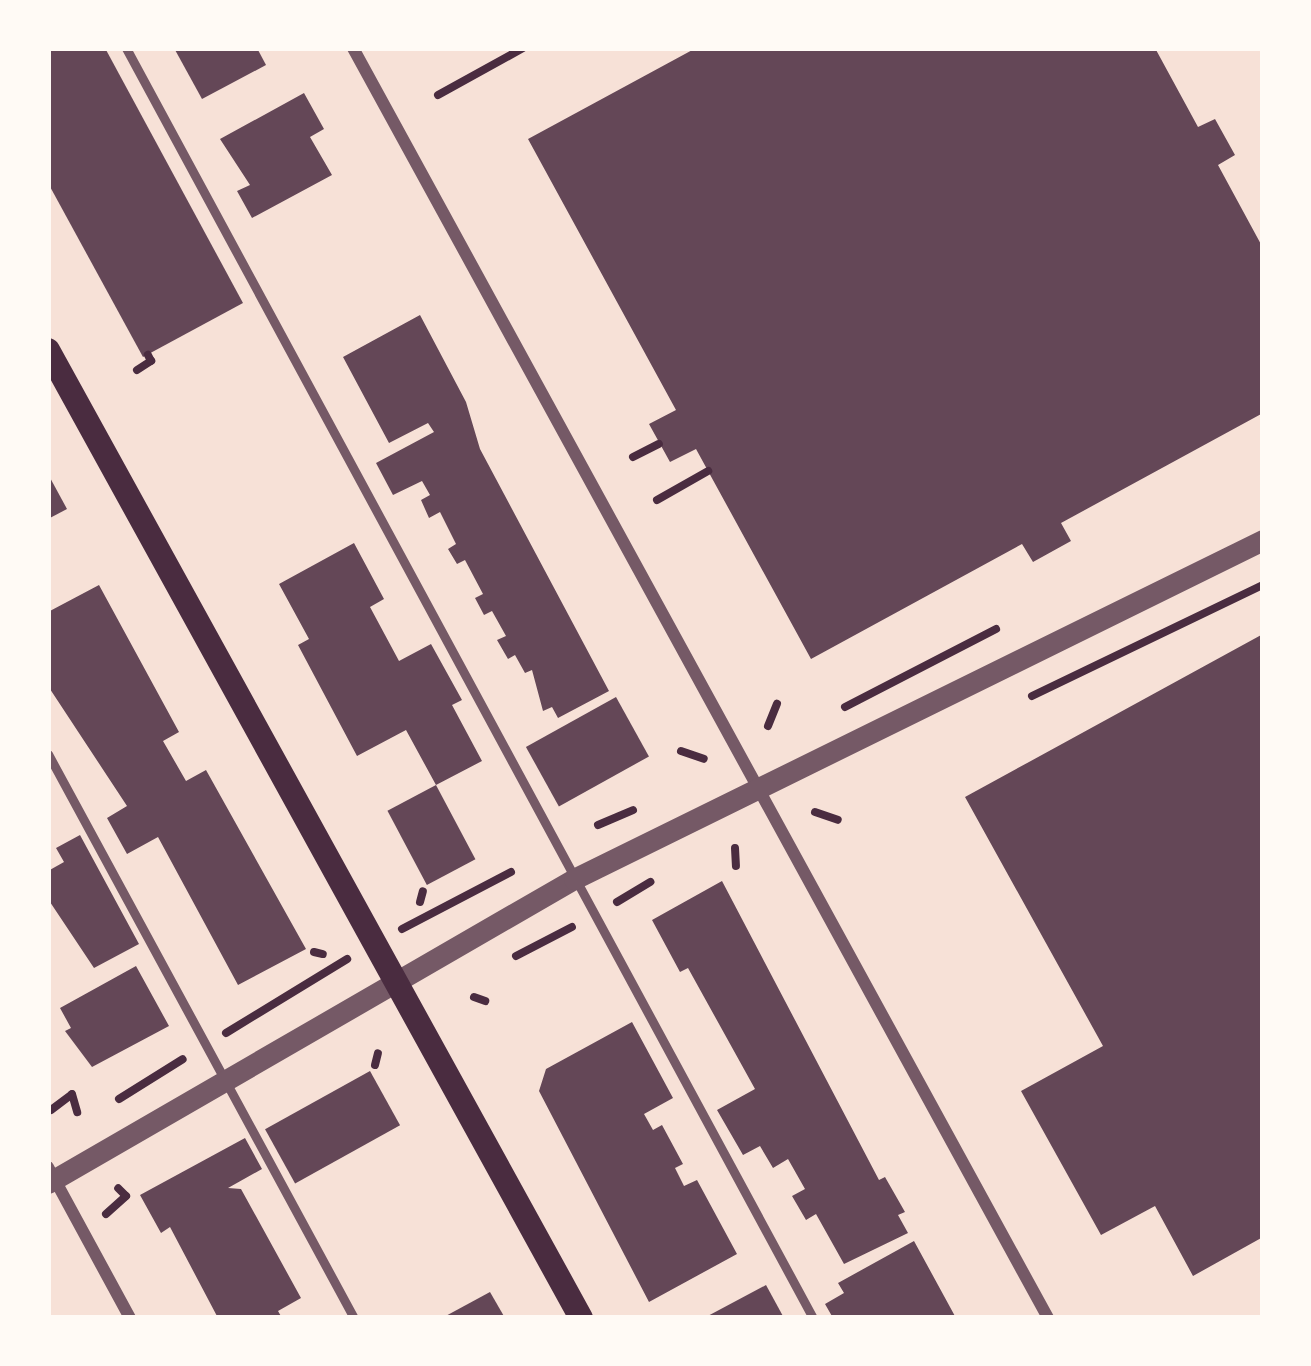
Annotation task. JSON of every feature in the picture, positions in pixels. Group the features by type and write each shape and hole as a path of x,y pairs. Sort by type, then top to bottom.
{"main road":[{"path":"48,350 580,1318"}],"street":[{"path":"353,48 1048,1318"},
{"path":"130,1318 50,1176 574,879 1263,540"}],"lane":[{"path":"126,48 813,1318"},
{"path":"48,754 355,1318"}],"path":[{"path":"438,95 523,48"},
{"path":"137,370 152,361 148,355"},
{"path":"633,457 659,444"},
{"path":"657,500 708,471"},
{"path":"768,726 777,704"},
{"path":"681,751 704,760"},
{"path":"814,812 838,820"},
{"path":"735,848 736,866"},
{"path":"420,902 423,891"},
{"path":"375,1065 378,1053"},
{"path":"51,1110 72,1094 76,1112"},
{"path":"106,1214 126,1196 118,1187"}],"building":[{"path":"48,48 105,48 243,303 143,357 48,183"},
{"path":"174,48 257,48 266,65 202,99"},
{"path":"696,48 1155,48 1198,127 1215,119 1235,155 1218,165 1263,248 1263,413 1061,523 1071,541 1033,562 1022,544 811,659 696,449 670,462 649,424 676,410 528,139"},
{"path":"304,93 324,129 310,137 332,175 252,218 237,191 250,185 220,139"},
{"path":"420,315 466,402 480,449 609,691 558,718 552,707 543,711 532,670 525,673 515,655 508,659 497,640 506,636 492,611 484,615 475,598 483,594 465,560 457,564 448,549 456,544 440,512 429,518 421,500 430,495 422,481 393,495 376,463 434,432 428,423 389,443 343,357"},
{"path":"48,474 67,509 48,519"},
{"path":"354,543 384,599 370,607 399,661 431,644 462,700 452,705 482,761 436,785 406,730 357,756 298,645 309,639 279,584"},
{"path":"99,585 179,732 163,741 186,781 206,770 306,949 238,985 158,837 127,854 107,818 127,806 48,686 48,612"},
{"path":"1263,634 1263,1237 1193,1276 1155,1206 1101,1235 1021,1091 1103,1046 965,797"},
{"path":"616,697 649,756 559,806 526,747"},
{"path":"436,785 475,859 427,885 387,811"},
{"path":"80,835 139,944 94,968 48,899 48,871 64,862 56,848"},
{"path":"722,881 879,1180 885,1177 905,1212 898,1215 908,1233 844,1264 816,1214 806,1220 792,1196 805,1189 788,1159 773,1168 760,1146 743,1155 717,1110 755,1089 688,968 680,972 652,920"},
{"path":"136,966 169,1026 92,1067 65,1031 71,1028 60,1008"},
{"path":"632,1022 673,1098 644,1114 653,1130 662,1125 683,1164 675,1168 684,1186 697,1180 737,1254 649,1302 539,1091 546,1069"},
{"path":"370,1071 400,1125 295,1183 265,1129"},
{"path":"245,1138 262,1169 228,1188 241,1189 301,1298 278,1311 282,1318 218,1318 170,1227 161,1233 140,1195"},
{"path":"914,1241 956,1318 833,1318 825,1304 844,1293 838,1283"},
{"path":"766,1285 784,1318 704,1318"},
{"path":"490,1292 505,1318 442,1318"}]}
